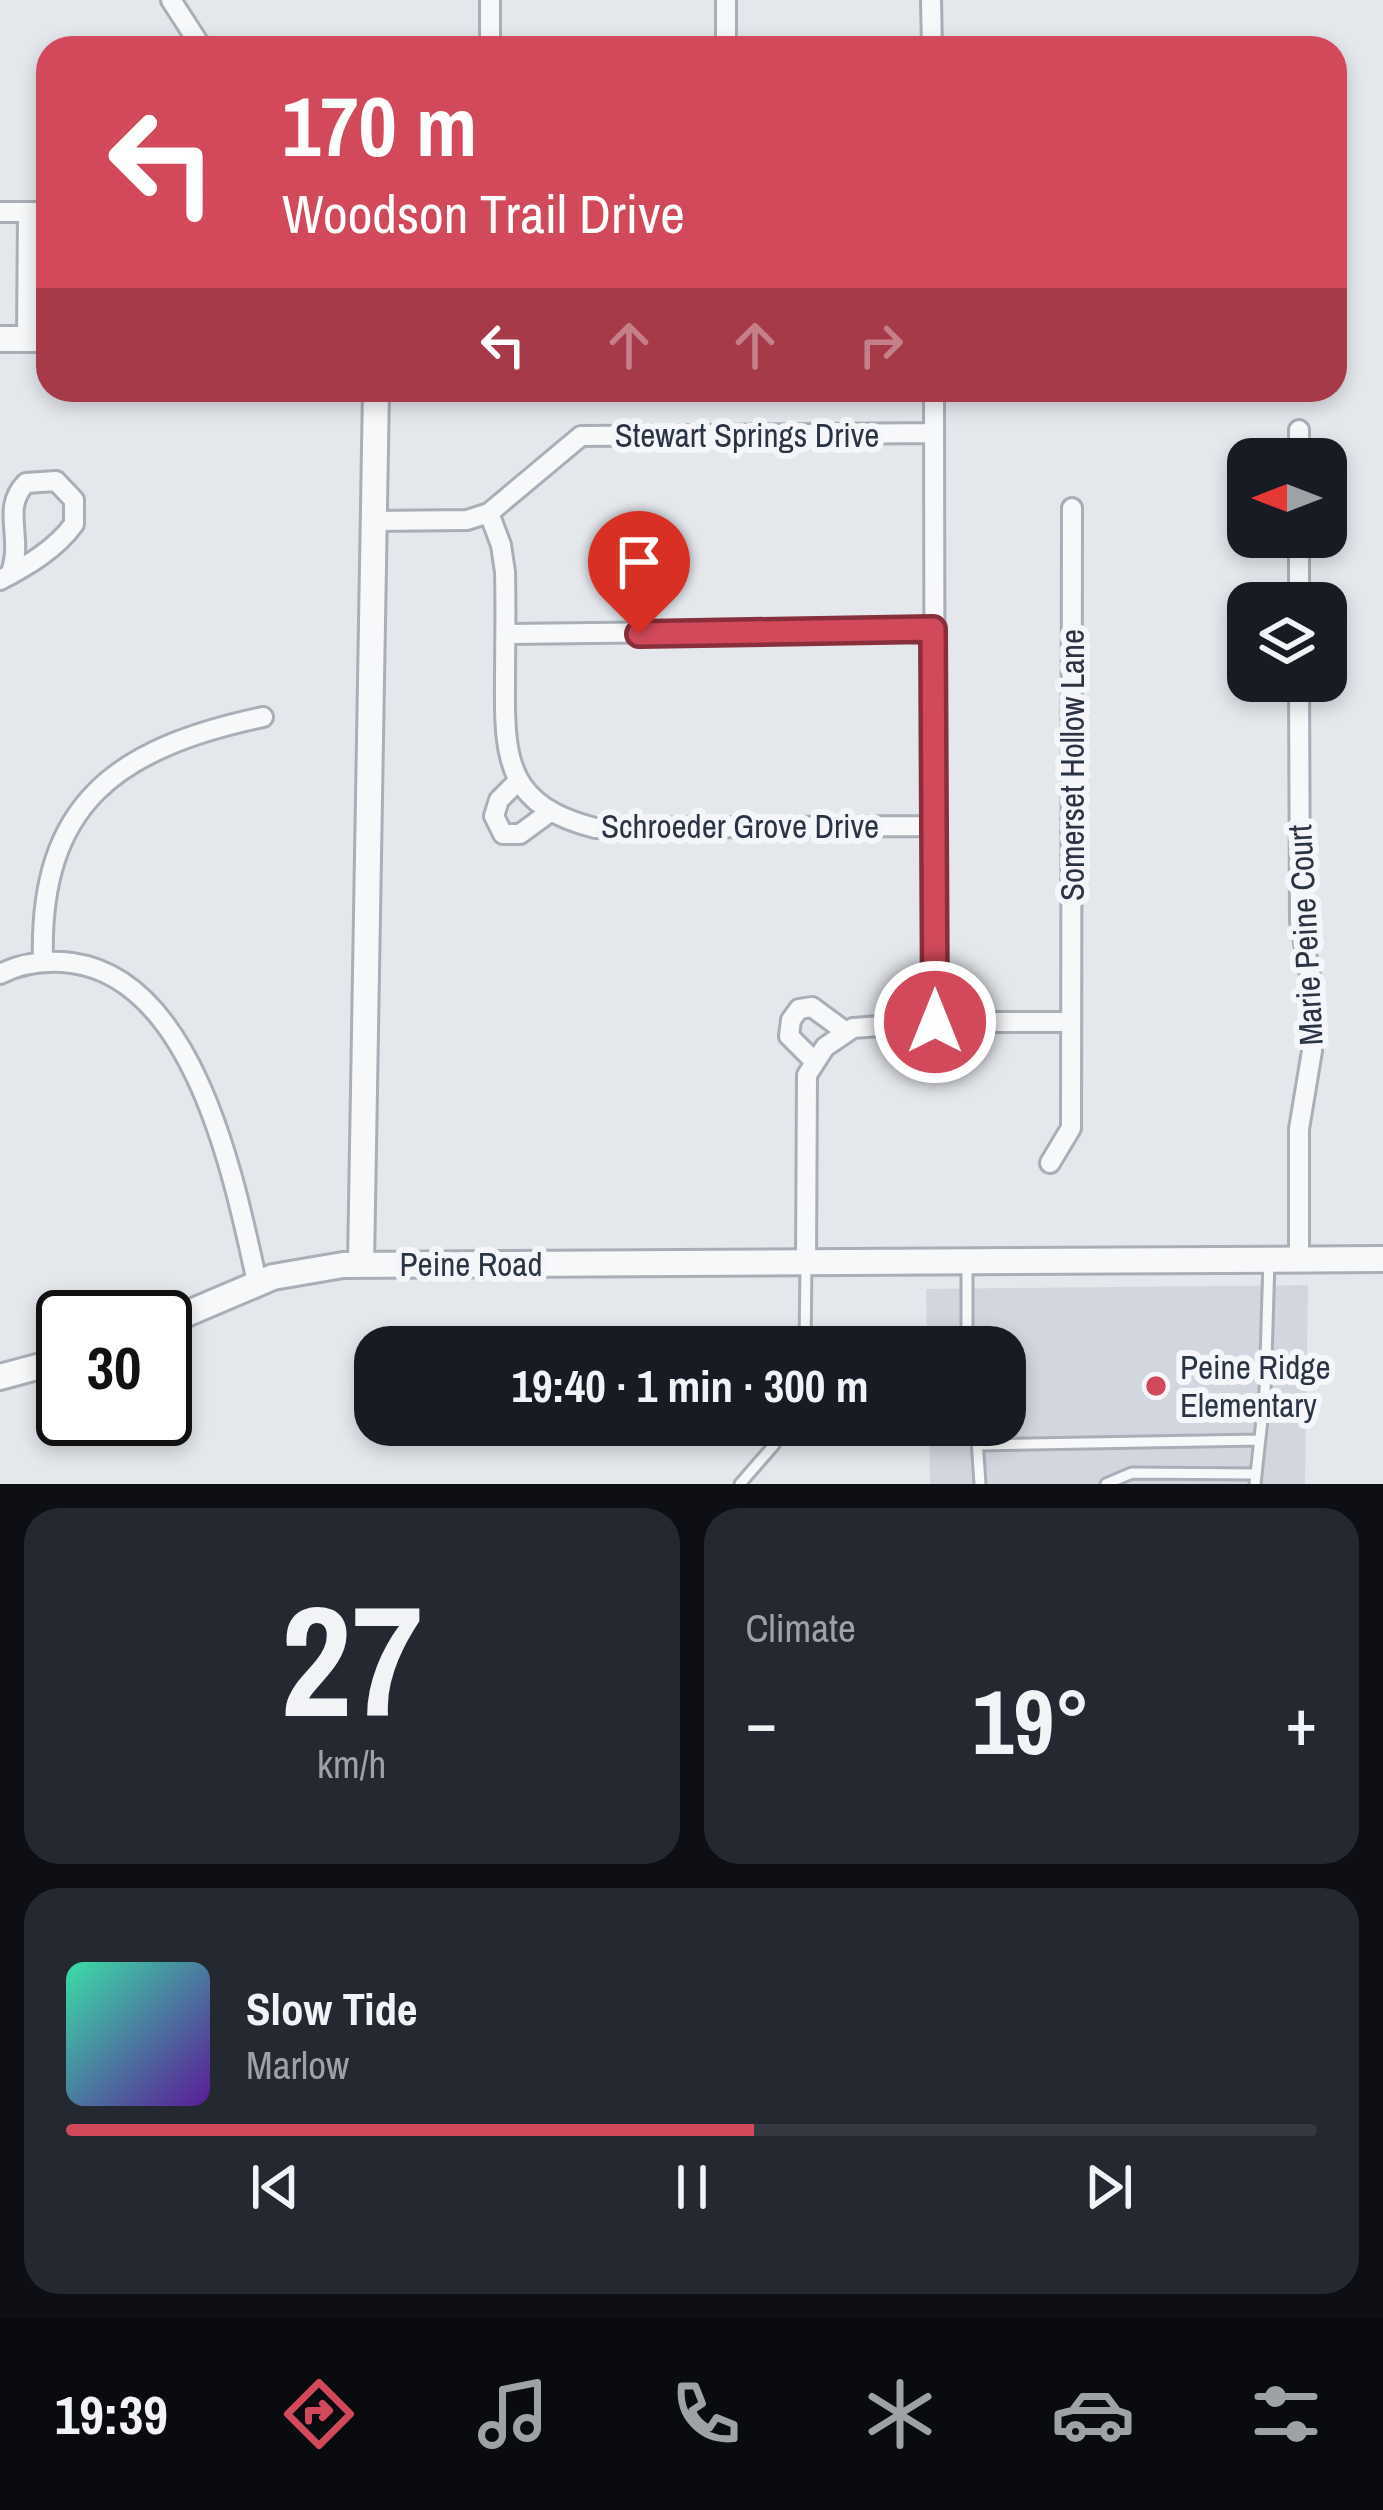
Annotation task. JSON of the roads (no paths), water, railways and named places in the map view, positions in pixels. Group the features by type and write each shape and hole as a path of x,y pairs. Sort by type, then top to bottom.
{"street":[{"path":"171,0 194,36"},
{"path":"490,0 490,36"},
{"path":"726,0 726,36"},
{"path":"931,0 932,36"},
{"path":"0,212 36,213"},
{"path":"0,340 36,339"},
{"name":"Peine Road","path":"376,402 361,1264 1383,1259"},
{"path":"934,402 935,1022"},
{"path":"1298,430 1298,438"},
{"name":"Stewart Springs Drive","path":"489,513 581,436 933,433"},
{"path":"56,481 74,500 74,524 63,538 5,577 18,547 14,497 26,483 56,481"},
{"name":"Somerset Hollow Lane","path":"1050,1163 1071,1128 1072,508"},
{"path":"373,521 467,520 489,513 503,558 504,744 518,781 499,800 494,816 503,833 520,834 550,812"},
{"path":"506,634 933,629"},
{"name":"Marie Peine Court","path":"1298,1260 1299,1129 1312,1051 1312,986 1300,921 1299,702"},
{"path":"43,962 45,891 75,817 98,790 126,764 166,744 263,717"},
{"name":"Schroeder Grove Drive","path":"518,781 550,812 595,828 933,826"},
{"path":"0,974 43,962 86,965 112,974 146,1001 175,1040 219,1131 257,1282"},
{"path":"815,1063 789,1036 791,1020 799,1009 812,1007 847,1032"},
{"path":"806,1263 807,1075 825,1047 853,1028 935,1022 1070,1022"},
{"path":"192,1311 257,1282 314,1268 361,1264"},
{"path":"0,1377 36,1367"}],"lane":[{"path":"1106,1484 1132,1473 1255,1479 1265,1392 1269,1260"},
{"path":"967,1262 968,1326"},
{"path":"805,1326 806,1263"},
{"path":"1026,1444 1259,1440"},
{"path":"740,1484 772,1446"},
{"path":"979,1446 980,1484"}],"place":[{"name":"Peine Ridge Elementary","path":"1156,1386"}]}
